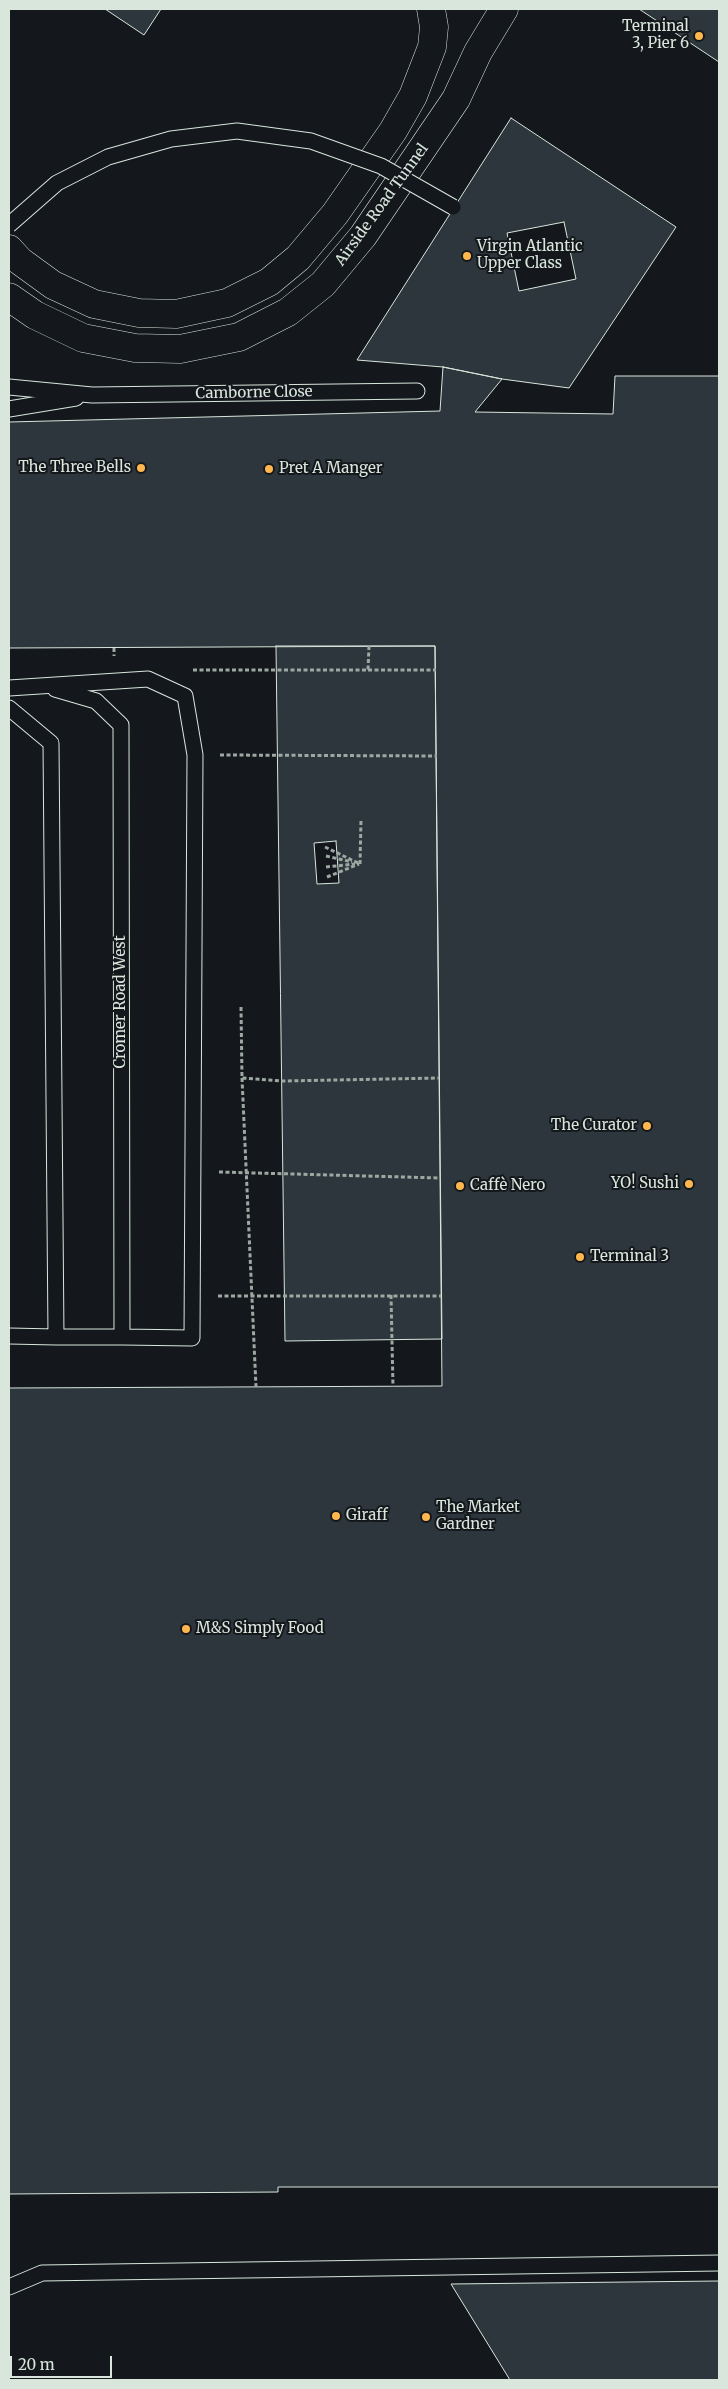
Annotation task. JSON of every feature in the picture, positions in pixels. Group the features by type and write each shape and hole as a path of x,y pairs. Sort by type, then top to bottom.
{"street":[{"path":"9,249 20,261 53,285 94,304 139,313 176,314 227,303 269,282 298,258 335,214 393,131 413,96 432,46 434,27 431,9"},
{"name":"Airside Road Tunnel","path":"9,297 35,315 84,338 135,348 180,349 239,337 288,312 323,284 363,236 456,99 478,52 504,9"}],"lane":[{"path":"9,225 57,183 108,157 171,138 237,131 311,141 381,166 453,207"},
{"name":"Camborne Close","path":"9,387 92,395 417,391"},
{"name":"Camborne Close","path":"9,409 92,395"},
{"path":"9,688 148,679 185,696 195,755 192,1338 9,1336"},
{"name":"Cromer Road West","path":"9,688 51,688 96,701 121,726 122,1337"},
{"path":"9,708 51,743 56,1337"},
{"path":"9,2287 42,2273 719,2263"}],"path":[{"path":"368,670 369,646"},
{"path":"191,670 436,670"},
{"path":"195,755 437,756"},
{"path":"360,864 361,820"},
{"path":"324,847 360,864"},
{"path":"326,856 360,864"},
{"path":"326,867 360,864"},
{"path":"327,878 360,864"},
{"path":"241,1007 245,1172 256,1387"},
{"path":"242,1078 282,1081 439,1078"},
{"path":"193,1171 440,1178"},
{"path":"391,1295 393,1387"},
{"path":"193,1296 441,1296"}],"building":[{"path":"105,9 161,9 144,35"},
{"name":"Terminal 3, Pier 6","path":"639,9 719,9 719,62"},
{"name":"Virgin Atlantic Upper Class","path":"511,118 676,227 569,388 502,379 443,367 357,360","holes":["564,222 576,279 519,291 507,233"]},
{"name":"Terminal 3","path":"443,367 502,379 475,412 613,414 615,376 719,376 719,2187 278,2187 278,2192 9,2194 9,1388 442,1386 435,646 9,648 9,422 440,411"},
{"path":"276,646 435,646 442,1339 285,1341"},
{"path":"336,841 339,883 317,884 314,843"},
{"path":"719,2281 719,2380 510,2380 451,2284"}],"place":[{"name":"Terminal 3, Pier 6","path":"699,36"},
{"name":"Virgin Atlantic Upper Class","path":"467,256"},
{"name":"The Three Bells","path":"141,468"},
{"name":"Pret A Manger","path":"269,469"},
{"name":"The Curator","path":"647,1126"},
{"name":"YO! Sushi","path":"689,1184"},
{"name":"Caffè Nero","path":"460,1186"},
{"name":"Terminal 3","path":"580,1257"},
{"name":"Giraff","path":"336,1516"},
{"name":"The Market Gardner","path":"426,1517"},
{"name":"M&S Simply Food","path":"186,1629"}]}
